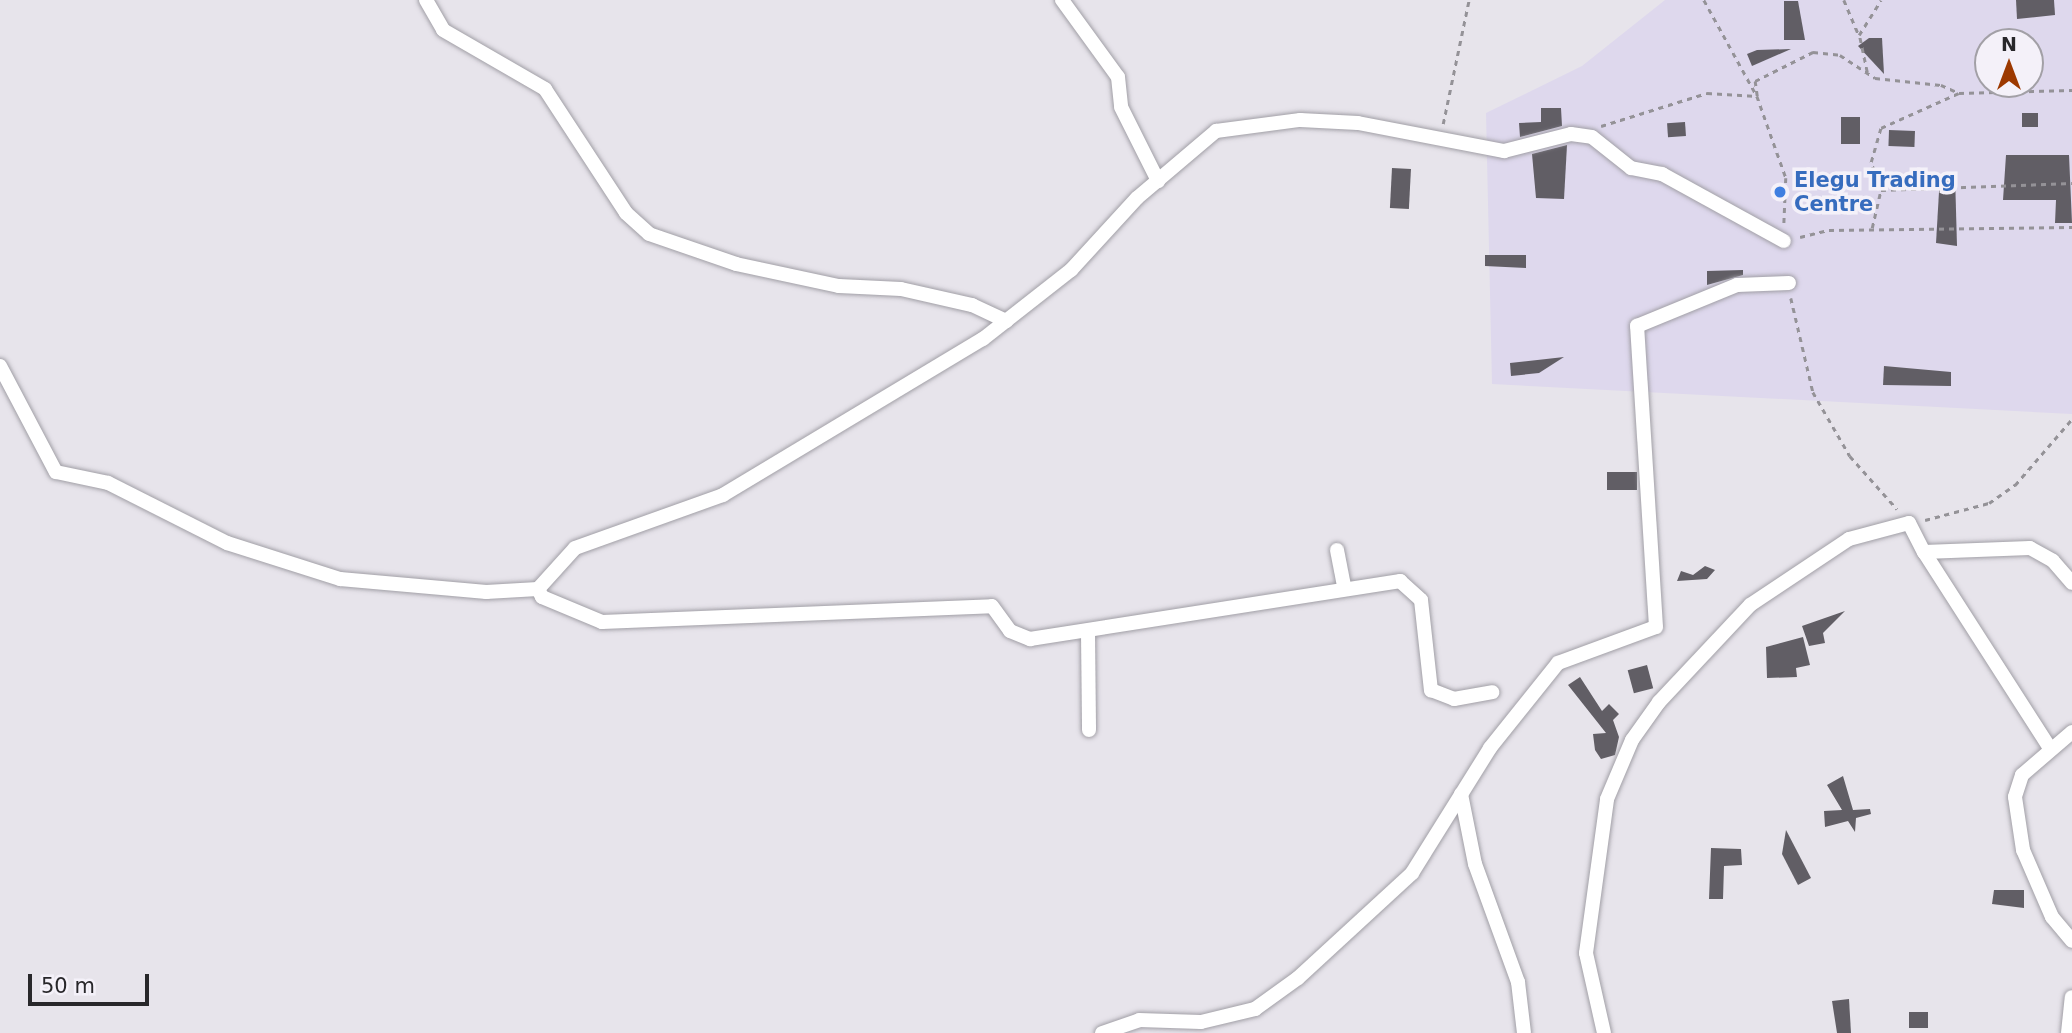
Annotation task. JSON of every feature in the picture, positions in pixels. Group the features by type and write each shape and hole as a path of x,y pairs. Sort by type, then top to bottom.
{"street":[{"path":"426,0 443,30 545,89 626,213 649,234 736,264 839,286 901,289 972,305 1006,321"},
{"path":"1062,0 1118,77 1121,107 1158,181"},
{"path":"0,366 56,472 108,483 227,543 340,579 486,592 538,589 575,548 723,495 911,387 1006,321 1071,270 1158,181 1216,131 1254,124 1358,123 1441,135 1504,151 1571,134 1592,137 1631,167 1674,180 1784,241"},
{"path":"1102,1033 1139,1020 1201,1022 1255,1009 1383,906 1461,794 1558,663 1656,627 1637,326 1737,285 1789,283"},
{"path":"1604,1033 1588,966 1590,904 1607,799 1632,740 1693,659 1750,605 1849,539 1909,523 1924,552 2049,747"},
{"path":"1924,552 2030,548 2053,561 2072,583"},
{"path":"1337,550 1344,587"},
{"path":"538,589 542,597 602,622 992,606 1010,631 1030,639 1088,632 1344,587 1408,585 1421,600 1429,632 1431,690 1454,699 1492,692"},
{"path":"1088,632 1089,730"},
{"path":"2072,732 2049,747 2022,775 2016,820 2052,917 2072,941"},
{"path":"1461,794 1475,864 1518,982 1524,1033"},
{"path":"2068,1033 2072,997"}],"path":[{"path":"1441,135 1469,0"},
{"path":"1704,0 1757,96 1786,178 1784,241 1872,229 2072,227"},
{"path":"1844,0 1859,35 1868,73"},
{"path":"1859,35 1881,0"},
{"path":"1757,96 1755,81 1813,52 1840,55 1868,73 1959,93 2072,90"},
{"path":"1571,134 1707,93 1757,96"},
{"path":"1872,229 1881,190 1871,171 1881,128 1959,93"},
{"path":"1881,190 2072,183"},
{"path":"1789,283 1813,392 1850,456 1909,523 1989,503 2015,485 2072,419"}],"shaded area":[{"name":"Elegu Trading Centre","path":"1665,0 2072,0 2072,414 1492,384 1486,113 1582,66"}],"building":[{"path":"2016,0 2054,0 2055,15 2017,19"},
{"path":"1784,1 1798,1 1805,40 1784,40"},
{"path":"1869,38 1882,38 1884,74 1858,46"},
{"path":"1791,49 1752,66 1747,54 1757,50"},
{"path":"1541,108 1561,108 1562,126 1520,137 1519,123 1541,122"},
{"path":"2022,113 2038,113 2038,127 2022,127"},
{"path":"1841,117 1860,117 1860,144 1841,144"},
{"path":"1685,122 1686,136 1668,137 1667,123"},
{"path":"1889,130 1915,131 1914,147 1888,146"},
{"path":"1567,145 1564,199 1536,198 1532,154"},
{"path":"2006,155 2069,155 2072,223 2055,223 2056,200 2003,200"},
{"path":"1392,168 1411,169 1409,209 1390,208"},
{"path":"1940,175 1955,175 1957,246 1936,243"},
{"path":"1485,255 1526,255 1526,268 1485,266"},
{"path":"1743,270 1743,275 1707,285 1707,271"},
{"path":"1564,357 1539,373 1511,376 1510,363"},
{"path":"1884,366 1951,372 1951,386 1883,385"},
{"path":"1607,472 1637,472 1637,490 1607,490"},
{"path":"1705,566 1715,570 1707,579 1677,581 1681,571 1693,575"},
{"path":"1845,611 1823,633 1825,643 1809,646 1802,626"},
{"path":"1803,637 1810,665 1796,668 1797,677 1767,678 1766,647"},
{"path":"1647,665 1653,688 1634,693 1628,670"},
{"path":"1580,677 1602,711 1609,704 1619,714 1613,720 1619,737 1615,755 1601,759 1595,750 1593,734 1606,733 1568,685"},
{"path":"1843,776 1853,810 1870,809 1871,814 1856,818 1855,832 1848,821 1825,827 1824,811 1842,810 1827,785"},
{"path":"1786,830 1811,878 1798,885 1782,854"},
{"path":"1711,848 1741,849 1742,865 1724,866 1723,899 1709,899"},
{"path":"1994,890 2024,890 2024,908 1992,904"},
{"path":"1849,999 1851,1033 1837,1033 1832,1001"},
{"path":"1909,1012 1928,1012 1928,1028 1909,1028"}],"place":[{"name":"Elegu Trading Centre","path":"1780,192"}]}
